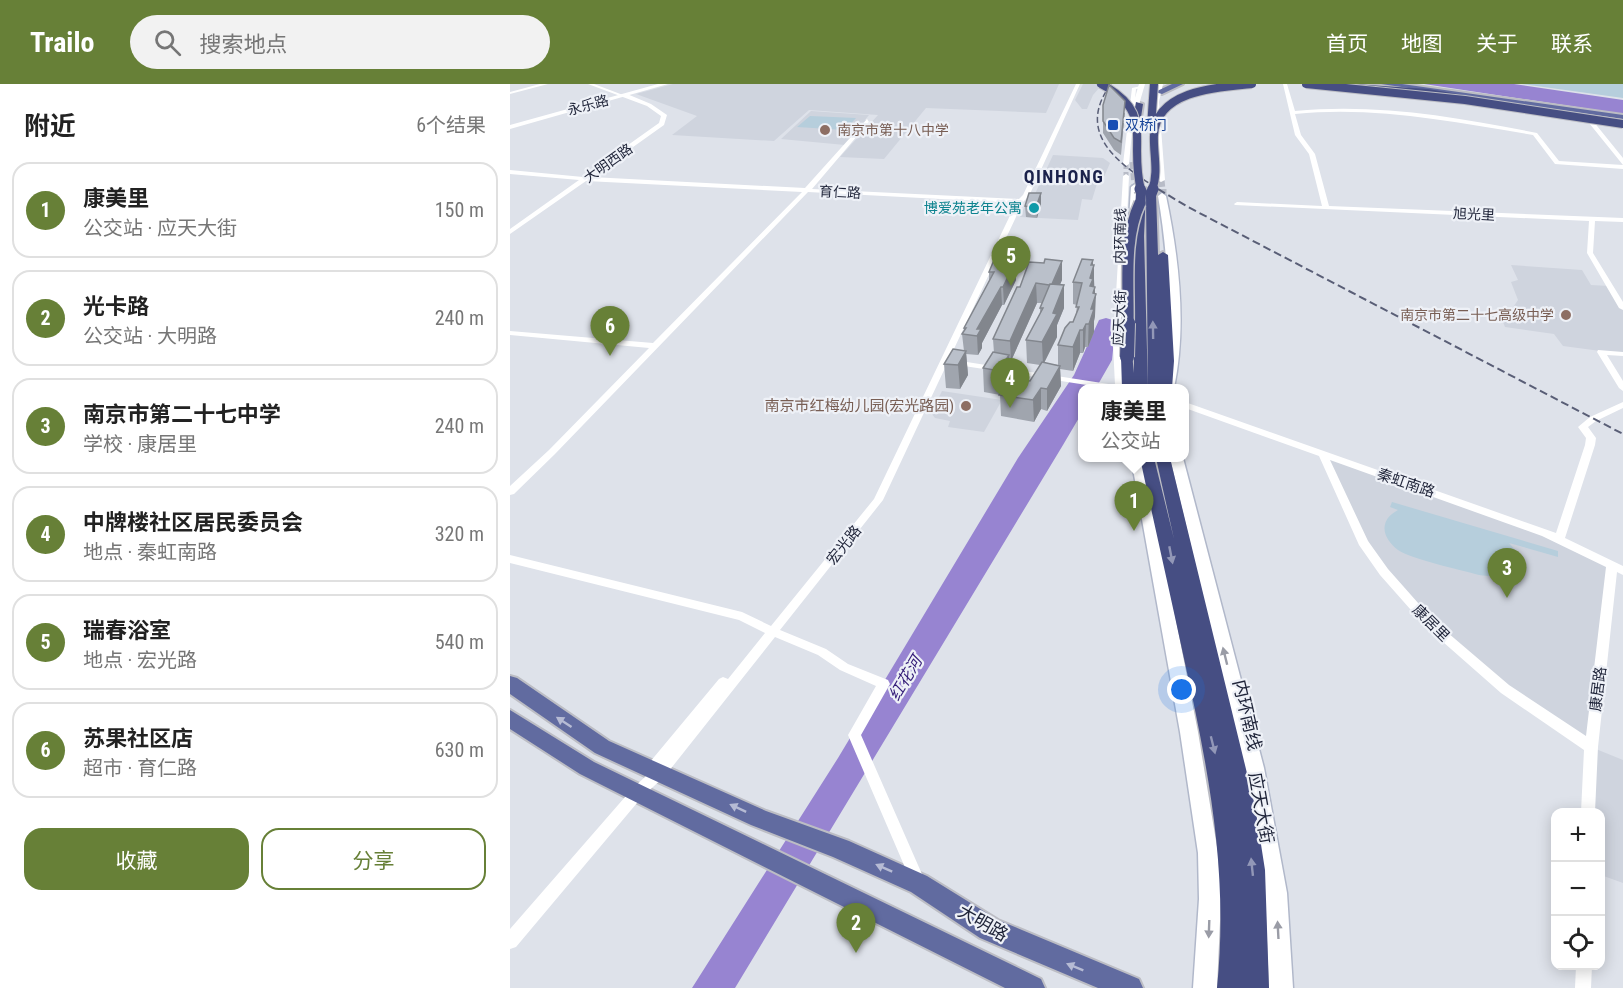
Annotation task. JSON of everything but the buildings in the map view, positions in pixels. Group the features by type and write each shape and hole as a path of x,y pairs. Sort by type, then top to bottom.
{"highway":[{"path":"1101,84 1119,93 1130,102 1135,112 1136,176 1162,226 1167,384"},
{"path":"1136,124 1139,104 1143,97 1166,84"},
{"path":"1155,124 1162,111 1187,96 1213,89 1252,84"},
{"path":"1306,84 1400,90 1520,108 1550,110"},
{"path":"1357,84 1623,120"},
{"path":"1375,84 1623,120"},
{"path":"1394,84 1484,99"},
{"path":"1129,384 1127,357 1132,220 1156,182 1154,103 1142,85"},
{"name":"内环南线","path":"1142,85 1155,384"},
{"name":"内环南线","path":"1141,384 1139,236 1147,197 1150,120 1158,87"},
{"path":"1148,462 1217,760 1227,824 1233,879 1234,944 1230,988"},
{"name":"内环南线","path":"1164,462 1244,806 1252,870 1256,988"}],"main road":[{"path":"1158,87 1179,84"},
{"path":"1331,84 1385,88 1588,115"},
{"path":"1385,84 1623,120"},
{"path":"1147,197 1171,246 1173,361 1168,384"},
{"name":"应天大街","path":"1129,384 1147,197"},
{"path":"1138,462 1189,732 1208,853 1210,899 1205,988"},
{"name":"应天大街","path":"1177,462 1254,768 1276,893 1281,988"},
{"path":"510,684 602,747 656,771"},
{"path":"510,718 587,768 1032,988"},
{"name":"大明路","path":"656,771 919,884 989,929 1051,957 1130,988"},
{"path":"775,860 928,935"}],"street":[{"path":"510,93 546,84"},
{"path":"590,84 623,96"},
{"name":"永乐路","path":"510,127 665,84"},
{"name":"宏光路","path":"636,793 878,500 1071,84"},
{"name":"宏光路","path":"1017,200 1026,196 1078,84"},
{"path":"1285,84 1298,135 1312,154 1326,208"},
{"path":"1130,163 1135,108 1142,85"},
{"path":"1158,87 1156,102 1161,180"},
{"name":"大明西路","path":"510,232 662,124 664,115 659,110 623,96"},
{"path":"1294,113 1344,108 1399,112 1535,135 1557,163 1623,165"},
{"path":"1588,115 1623,165"},
{"path":"510,172 585,179 807,190 867,121"},
{"name":"应天大街","path":"1118,384 1117,345 1126,176"},
{"name":"育仁路","path":"510,492 552,452 807,190 1017,200"},
{"name":"旭光里","path":"1237,204 1623,220"},
{"path":"1592,219 1590,253 1623,308"},
{"path":"510,333 654,346"},
{"path":"1623,354 1601,352 1623,388"},
{"path":"941,360 1094,384"},
{"path":"1559,539 1590,445 1591,438 1583,427 1593,419 1623,405"},
{"name":"秦虹南路","path":"1189,406 1559,539 1617,568"},
{"name":"康居里","path":"1323,454 1363,542 1384,572 1430,624 1505,689 1591,747"},
{"path":"510,559 742,616 770,631 822,652 844,667 884,684 854,735 919,884"},
{"name":"康居路","path":"1588,808 1591,747 1617,568"},
{"path":"510,941 636,793"},
{"path":"1583,988 1584,970"}],"shaded area":[{"path":"673,84 1059,84 1046,113 926,108 884,159 840,157 878,115 809,110 774,141 672,135 697,116 636,94"},
{"path":"1083,84 1098,84 1100,87 1093,95 1087,109 1082,109 1075,100"},
{"path":"1522,84 1623,84 1623,98"},
{"name":"南京市第十八中学","path":"811,111 869,115 865,120 867,121 845,145 781,139"},
{"path":"810,116 856,118 845,130 797,127"},
{"path":"1053,155 1103,158 1110,163 1104,177 1099,177 1092,200 1082,199 1078,220 1020,217 1027,201 1034,196"},
{"name":"南京市第二十七高级中学","path":"1511,265 1582,270 1591,285 1609,286 1623,308 1623,354 1563,346 1554,334 1505,327 1503,322 1518,300 1511,282 1518,280"},
{"name":"南京市红梅幼儿园(宏光路园)","path":"942,391 1002,400 984,432 948,427 950,421 935,418 931,413"},
{"path":"1323,454 1546,532 1612,565 1591,747 1468,658 1384,572"},
{"path":"1392,502 1558,551 1558,557 1509,543 1516,551 1517,565 1504,574 1490,576 1414,557 1398,550 1388,540 1384,529 1385,524 1398,510 1390,507"},
{"path":"1591,747 1623,760 1623,883 1605,876 1605,808 1588,808"}],"water":[{"path":"1424,84 1514,84 1623,100 1623,114"},
{"name":"红花河","path":"1106,318 1116,321 1112,360 1098,384 1078,384 1078,419 735,988 692,988 838,758 1018,458 1074,375 1099,320"}],"tunnel":[{"path":"1133,162 1135,187"},
{"path":"1126,164 1126,176"},
{"path":"1161,180 1162,190"},
{"path":"1162,190 1162,196"}],"railway":[{"path":"1111,84 1101,102 1097,118 1100,133 1117,159 1160,190"},
{"path":"1158,189 1188,207 1623,434"}],"place":[{"name":"双桥门","path":"1113,125"},
{"name":"南京市第十八中学","path":"825,130"},
{"name":"博爱苑老年公寓","path":"1034,208"},
{"name":"瑞春浴室","path":"1011,286"},
{"name":"南京市第二十七高级中学","path":"1566,315"},
{"name":"苏果社区店","path":"610,356"},
{"name":"南京市红梅幼儿园(宏光路园)","path":"966,406"},
{"name":"中牌楼社区居民委员会","path":"1010,408"},
{"name":"康美里","path":"1134,531"},
{"name":"南京市第二十七中学","path":"1507,598"},
{"name":"光卡路","path":"856,953"}],"district":[{"name":"QINHONG","path":"1064,177"}]}
